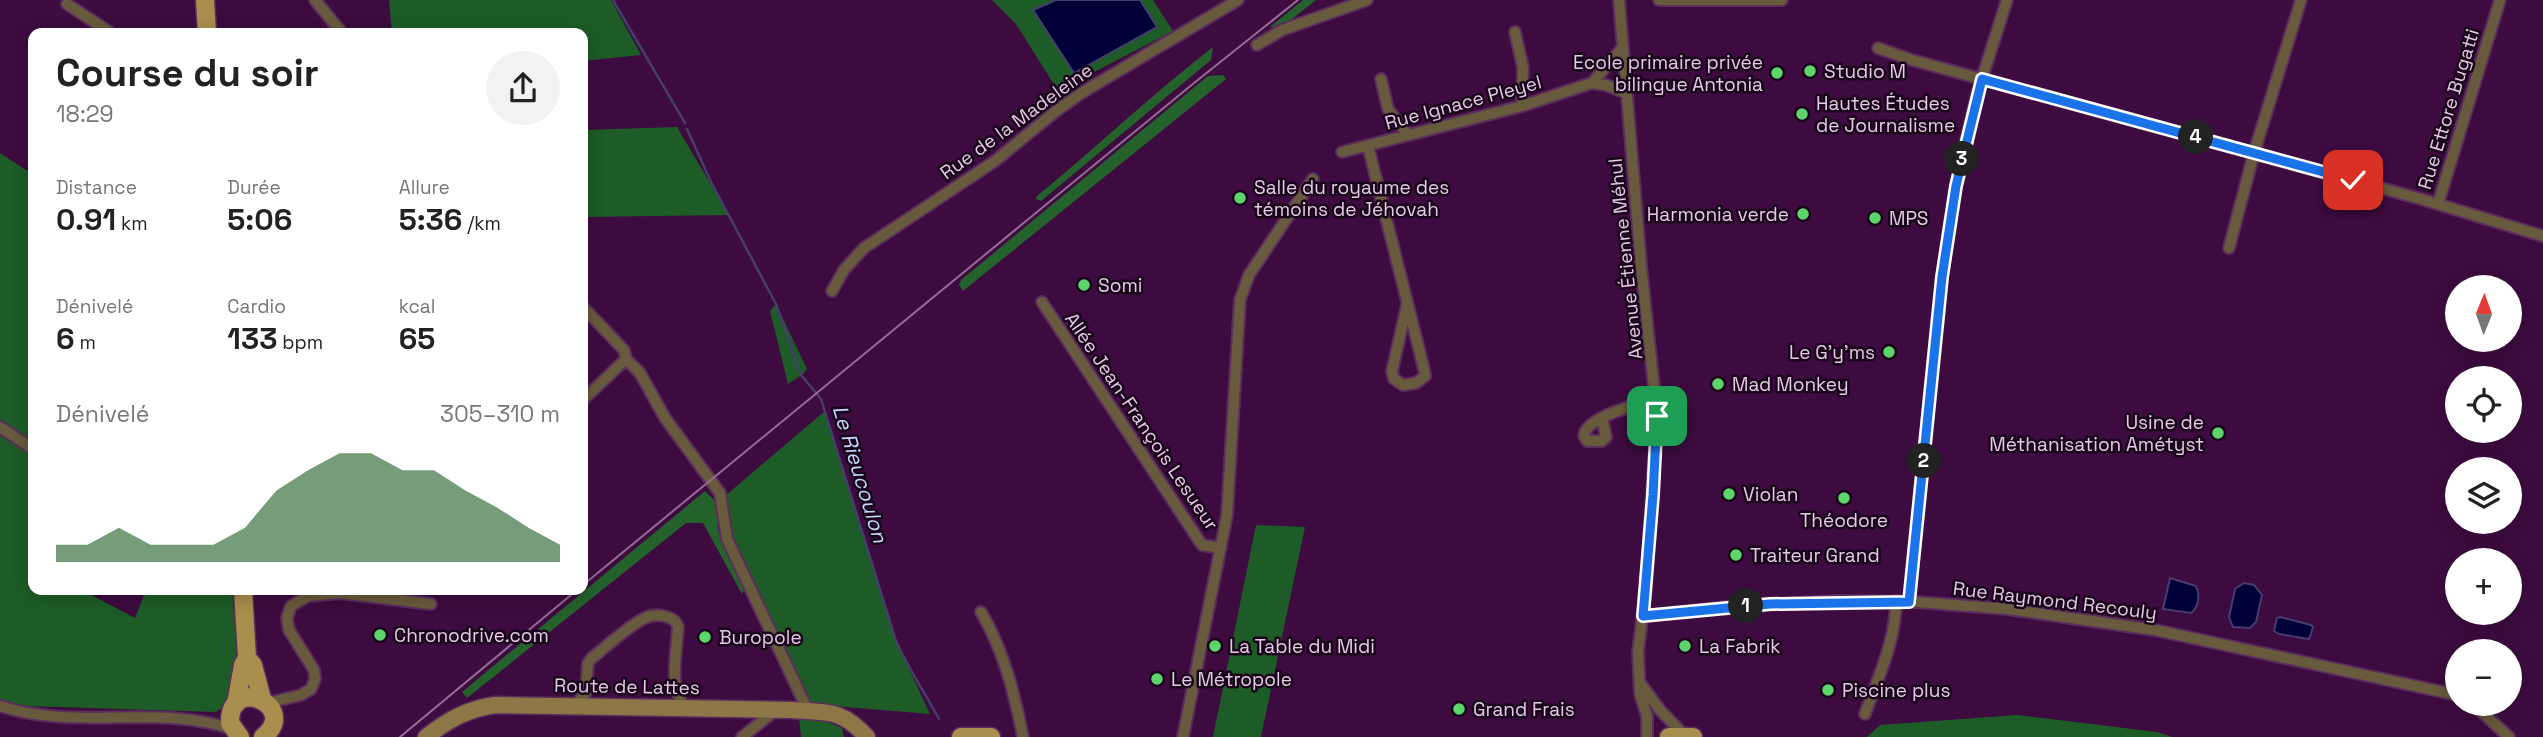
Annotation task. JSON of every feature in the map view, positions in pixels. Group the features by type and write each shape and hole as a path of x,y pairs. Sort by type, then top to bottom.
{"main road":[{"path":"205,0 207,28"},
{"path":"243,595 247,659 253,665 272,703 273,725 263,737"},
{"path":"231,722 243,664 247,659"},
{"path":"231,722 248,697 272,703"},
{"path":"961,737 992,737"}],"street":[{"path":"315,0 338,28"},
{"name":"Rue de la Madeleine","path":"832,291 844,271 864,248 995,161 1083,92 1238,0"},
{"path":"1257,45 1282,30 1367,0"},
{"name":"Avenue Étienne Méhul","path":"1619,0 1643,292 1657,400 1653,495 1638,652 1640,694 1647,716 1647,737"},
{"path":"1659,0 1782,0"},
{"path":"1909,602 1942,277 1956,186 1982,79 2007,0"},
{"path":"2230,248 2255,153 2301,0"},
{"name":"Rue Ettore Bugatti","path":"2500,0 2438,204 2543,236"},
{"path":"67,4 103,28"},
{"path":"1515,32 1523,68 1522,106"},
{"path":"1592,83 1623,47"},
{"path":"1878,48 2438,204"},
{"path":"1381,79 1388,109 1408,135"},
{"path":"1592,83 1626,93"},
{"name":"Rue Ignace Pleyel","path":"1342,152 1522,106 1592,83"},
{"path":"1368,146 1425,376 1416,383 1403,385 1394,379 1392,371 1407,305"},
{"path":"1183,737 1227,515 1240,300 1249,275 1313,179"},
{"name":"Allée Jean-François Lesueur","path":"1042,302 1202,545 1221,548"},
{"path":"588,312 624,351 626,359 640,373 664,418 720,493 727,539 807,711"},
{"path":"588,395 626,359"},
{"path":"1602,418 1644,402 1657,400"},
{"path":"0,427 28,446"},
{"path":"272,703 301,695 311,689 315,679 314,670 289,630 287,618 291,606 308,596 319,595"},
{"path":"357,595 431,604"},
{"path":"1865,714 1892,632 1896,601"},
{"name":"Rue Raymond Recouly","path":"1643,616 1770,604 1896,601 2053,614 2119,623 2445,692"},
{"path":"981,612 1004,657 1023,737"},
{"path":"575,706 586,692 588,663 592,658 649,617 671,617 676,620 678,626 675,684 677,697 685,708"},
{"path":"1640,683 1682,736"},
{"name":"Route de Lattes","path":"426,737 461,713 495,705 807,711 848,718 867,737"},
{"path":"0,706 52,717 120,716 231,722"},
{"path":"742,737 776,710"},
{"path":"836,714 850,727 853,737"},
{"path":"2486,716 2509,737"}],"green space":[{"path":"389,0 611,0 641,55 588,60 588,28 392,28"},
{"path":"992,0 1153,0 1173,31 1071,84 1060,94 1016,24"},
{"path":"1303,0 1316,0 1282,27 1270,27"},
{"path":"1213,47 1211,60 1041,201 1036,199 1146,102"},
{"path":"1223,75 1226,79 963,291 959,285 961,280 1208,76"},
{"path":"677,127 729,215 588,217 588,130"},
{"path":"0,153 28,171 28,442 0,422"},
{"path":"776,304 807,369 788,384 770,311"},
{"path":"825,411 896,641 930,714 809,704 731,538 725,496"},
{"path":"0,432 28,451 28,595 91,595 135,618 144,595 232,595 236,664 229,701 216,712 25,706 0,699"},
{"path":"705,491 716,502 718,531 746,587 742,594 703,523 686,523 467,698 462,692 579,595 588,595 588,588"},
{"path":"1256,525 1305,527 1261,737 1213,737"},
{"path":"2017,715 2157,732 2172,737 1867,737 1880,725"},
{"path":"799,718 828,722 842,728 844,737 801,737"}],"shaded area":[{"path":"1056,0 1140,0 1157,27 1074,73 1033,10"},
{"path":"2170,578 2196,586 2198,601 2191,613 2163,609"},
{"path":"2244,583 2254,585 2262,595 2256,622 2250,628 2233,627 2229,617 2235,589"},
{"path":"2277,618 2311,625 2313,627 2309,639 2274,631"}],"waterway":[{"name":"Le Rieucoulon","path":"613,0 685,123"},
{"name":"Le Rieucoulon","path":"687,129 711,182 776,304 801,375 821,399 896,641 939,719"}],"tram line":[{"path":"588,581 1298,0"},
{"path":"400,737 571,595"}],"place":[{"name":"Studio M","path":"1810,71"},
{"name":"Ecole primaire privée bilingue Antonia","path":"1777,73"},
{"name":"Hautes Études de Journalisme","path":"1802,114"},
{"name":"Salle du royaume des témoins de Jéhovah","path":"1240,198"},
{"name":"Harmonia verde","path":"1803,214"},
{"name":"MPS","path":"1875,218"},
{"name":"Somi","path":"1084,285"},
{"name":"Le G'y'ms","path":"1889,352"},
{"name":"Mad Monkey","path":"1718,384"},
{"name":"Usine de Méthanisation Amétyst","path":"2218,433"},
{"name":"Violan","path":"1729,494"},
{"name":"Théodore","path":"1844,498"},
{"name":"Traiteur Grand","path":"1736,555"},
{"name":"Chronodrive.com","path":"380,635"},
{"name":"Buropole","path":"705,637"},
{"name":"La Table du Midi","path":"1215,646"},
{"name":"La Fabrik","path":"1685,646"},
{"name":"Le Métropole","path":"1157,679"},
{"name":"Piscine plus","path":"1828,690"},
{"name":"Grand Frais","path":"1459,709"}],"route":[{"path":"1657,416 1643,616 1770,604 1909,602 1942,277 1956,186 1982,79 2353,180"}]}
